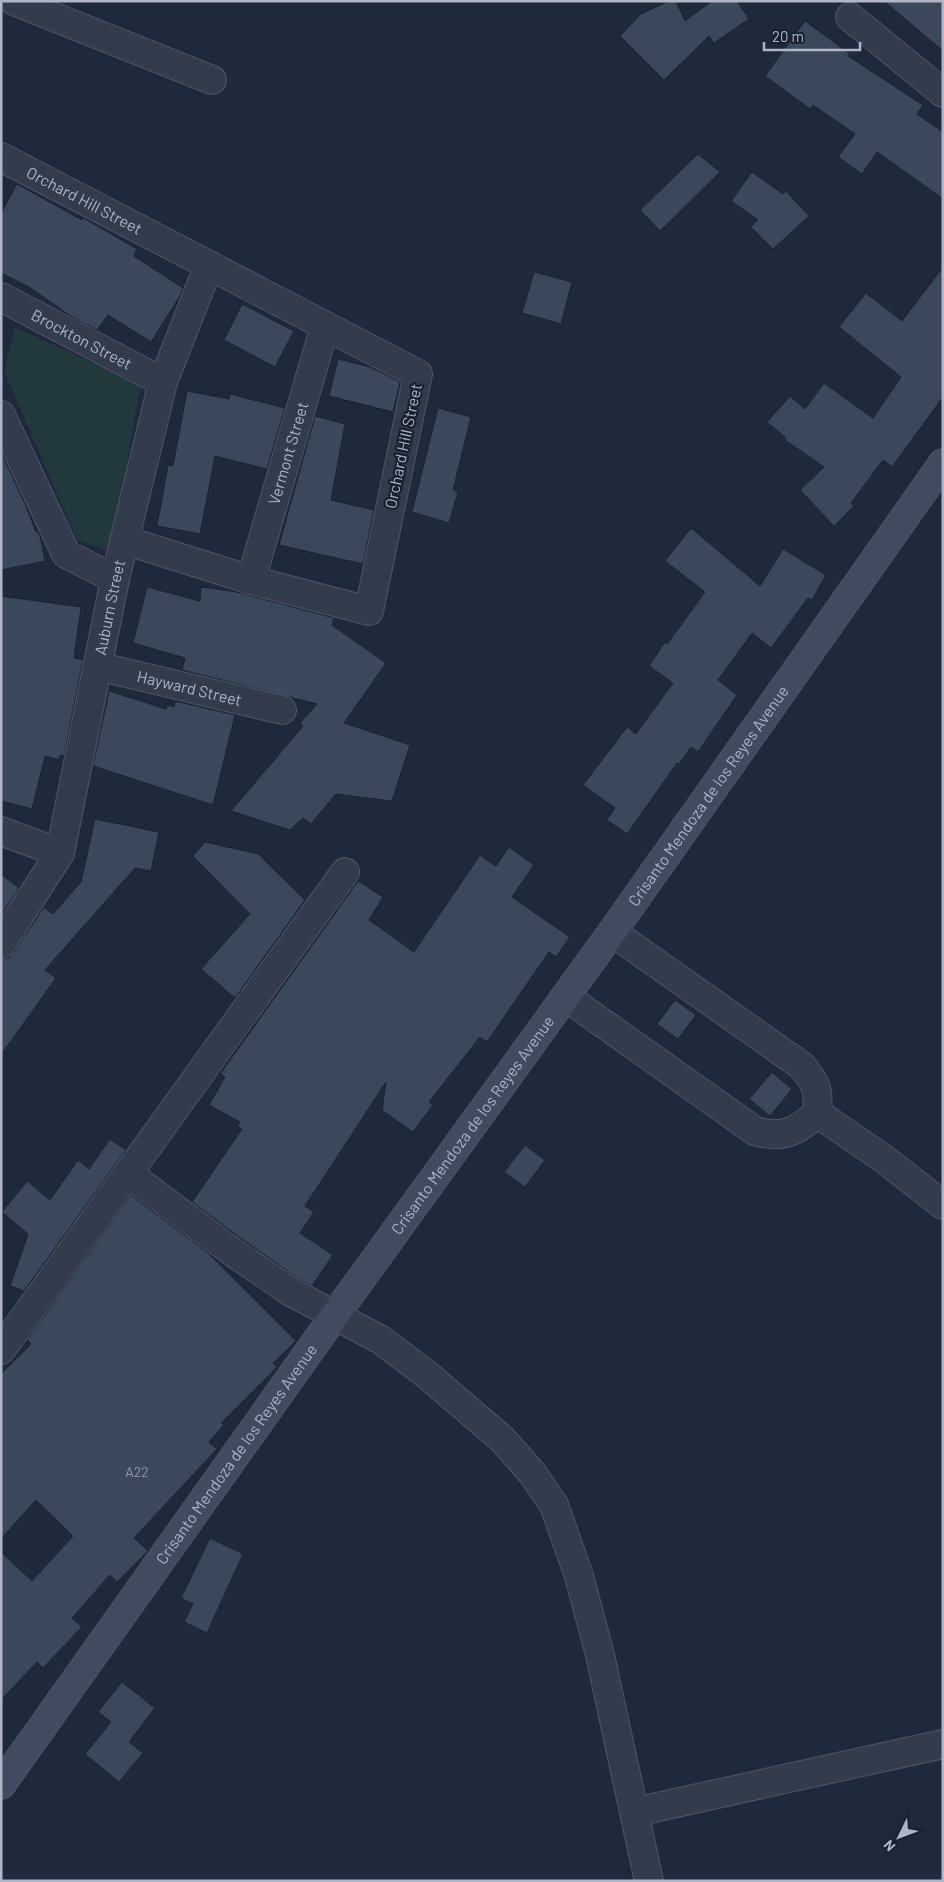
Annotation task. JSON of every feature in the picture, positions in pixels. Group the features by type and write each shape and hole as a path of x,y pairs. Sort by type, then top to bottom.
{"main road":[{"name":"Crisanto Mendoza de los Reyes Avenue","path":"1,1785 335,1315 566,997 943,463"}],"street":[{"path":"14,1 212,80"},
{"path":"850,17 943,93"},
{"name":"Orchard Hill Street","path":"1,157 418,374 369,610 250,580 124,540"},
{"name":"Auburn Street","path":"1,944 60,853 115,579 163,382 209,265"},
{"name":"Brockton Street","path":"1,298 163,382"},
{"name":"Vermont Street","path":"250,580 325,326"},
{"path":"1,415 66,554 115,579"},
{"name":"Hayward Street","path":"97,666 282,710"},
{"path":"1,831 60,853"},
{"path":"1,1350 345,872"},
{"path":"566,997 755,1131 769,1135 792,1132 806,1124 817,1113 819,1094 814,1080 802,1066 612,932"},
{"path":"817,1113 884,1159 943,1205"},
{"path":"129,1174 234,1253 291,1292 381,1340 426,1374 502,1439 532,1473 554,1505 579,1576 600,1655 648,1881"},
{"path":"634,1812 943,1744"}],"green space":[{"path":"15,327 141,385 111,552 77,540 4,371"}],"building":[{"path":"669,1 676,1 685,21 712,1 737,1 749,19 714,43 709,36 664,80 620,36 641,14"},
{"path":"884,1 943,1 943,51"},
{"path":"805,21 850,54 848,56 923,105 917,114 943,132 943,199 877,152 862,174 838,157 855,134 813,105 810,109 765,76"},
{"path":"698,154 720,172 660,231 640,210"},
{"path":"752,172 783,194 786,191 809,216 773,249 751,227 758,220 731,201"},
{"path":"17,184 82,220 83,217 137,249 134,256 183,288 151,342 108,315 97,330 72,317 29,287 1,273 1,213"},
{"path":"943,267 943,397 892,467 883,460 851,503 854,506 834,526 800,490 824,467 785,440 786,438 767,422 790,396 805,409 824,383 873,418 901,377 839,327 866,293 902,321"},
{"path":"534,272 572,282 561,324 522,313"},
{"path":"242,304 294,331 275,367 224,340"},
{"path":"338,359 370,367 400,382 393,412 329,396"},
{"path":"187,391 229,399 230,394 285,408 267,469 215,456 200,534 157,526 168,465 173,466"},
{"path":"438,408 471,417 453,490 458,492 449,523 412,512"},
{"path":"315,416 345,424 331,500 374,510 363,564 279,545"},
{"path":"1,452 36,532 40,536 45,561 1,570"},
{"path":"691,528 760,586 783,549 826,575 812,600 808,598 771,648 752,633 718,680 737,695 698,752 691,747 679,764 677,763 627,834 607,820 615,808 583,785 627,727 636,734 673,683 649,666 665,642 667,644 705,592 665,561"},
{"path":"147,587 200,601 201,587 237,592 334,618 332,625 386,663 344,723 410,745 392,801 336,794 311,824 303,818 290,830 231,811 303,726 300,723 317,704 182,670 185,658 133,643"},
{"path":"1,596 81,607 74,658 83,660 64,756 60,755 59,760 45,756 32,809 1,801"},
{"path":"109,691 166,709 167,705 174,707 175,701 235,715 213,805 93,766"},
{"path":"95,819 159,832 151,871 135,868 45,970 56,978 1,1055 1,959 9,958 14,952 44,907 53,914 81,882"},
{"path":"205,842 258,854 305,900 235,998 201,969 250,914 193,856"},
{"path":"509,847 534,865 512,897 570,937 556,957 549,952 487,1042 480,1037 429,1102 433,1105 413,1132 382,1110 386,1082 305,1206 314,1212 300,1233 333,1255 312,1286 243,1240 192,1202 242,1129 237,1127 240,1122 209,1105 225,1077 220,1074 358,881 383,897 369,920 414,952 480,855 496,866"},
{"path":"1,874 19,888 1,915"},
{"path":"675,1000 696,1015 678,1039 657,1024"},
{"path":"772,1072 792,1089 770,1116 749,1099"},
{"path":"110,1139 126,1150 24,1291 10,1286 28,1234 2,1212 27,1181 50,1200 78,1160 89,1169"},
{"path":"525,1145 545,1160 525,1187 504,1172"},
{"path":"131,1195 207,1252 296,1341 273,1363 277,1367 221,1423 224,1425 209,1442 217,1449 134,1538 148,1551 117,1582 110,1575 72,1618 82,1627 43,1668 37,1662 1,1700 1,1552 32,1581 73,1536 36,1500 1,1539 1,1374 31,1344 27,1340"},
{"path":"210,1538 243,1554 207,1633 184,1622 193,1604 181,1598"},
{"path":"122,1682 155,1708 129,1742 143,1753 119,1782 85,1754 111,1722 98,1712"}]}
